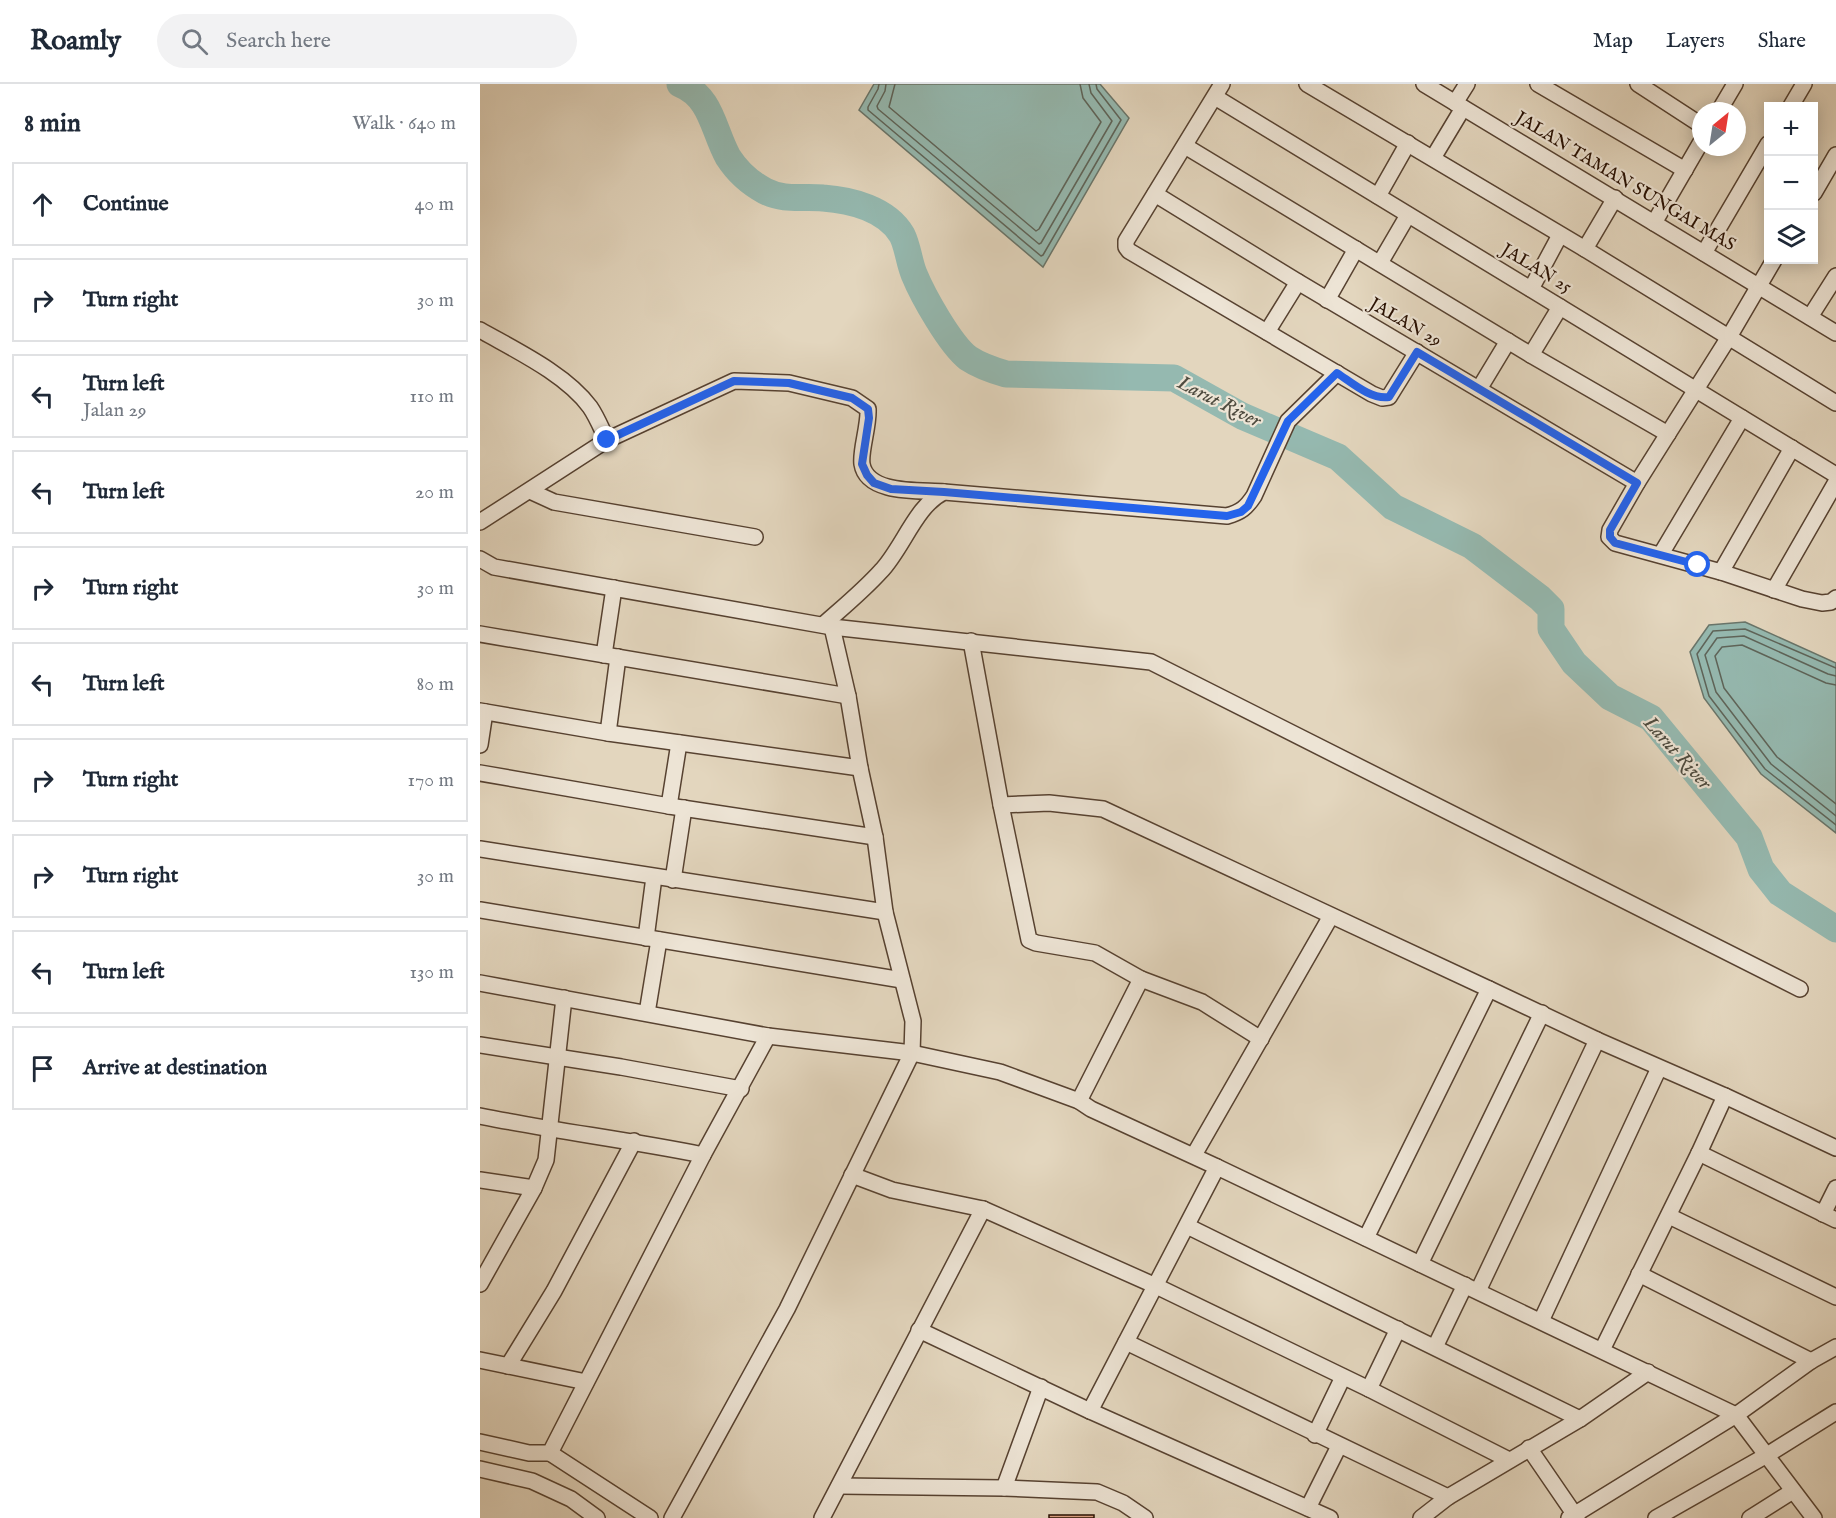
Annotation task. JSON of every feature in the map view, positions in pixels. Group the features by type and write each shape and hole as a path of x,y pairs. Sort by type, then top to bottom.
{"street":[{"path":"1307,84 1585,249 1836,403"},
{"name":"JALAN TAMAN SUNGAI MAS","path":"1424,84 1836,333"},
{"path":"1433,158 1467,84"},
{"path":"1538,84 1685,170"},
{"path":"1638,84 1692,119"},
{"path":"1724,102 1735,84"},
{"path":"1793,102 1804,84"},
{"path":"1219,91 1126,241 1129,251 1372,394 1383,398 1389,397 1417,352"},
{"name":"JALAN 25","path":"1219,91 1408,215 1836,475"},
{"path":"1378,196 1408,143"},
{"path":"1185,146 1531,355 1668,434"},
{"path":"1704,253 1764,151"},
{"path":"1818,186 1836,155"},
{"path":"1654,223 1693,156"},
{"name":"JALAN 29","path":"1155,194 1327,300 1637,483"},
{"path":"1585,249 1615,198"},
{"path":"1380,263 1408,215"},
{"path":"1531,289 1560,235"},
{"path":"1327,300 1356,249"},
{"path":"1772,264 1729,337 1637,483 1610,530 1610,537 1615,543 1661,554 1822,603 1831,602 1836,598"},
{"path":"1810,317 1836,276"},
{"path":"1267,332 1298,282"},
{"path":"1531,355 1560,307"},
{"path":"480,330 546,369 569,386 590,407 607,440"},
{"path":"1479,389 1508,341"},
{"path":"480,522 607,440 734,381 789,383 852,398 868,409 869,418 862,464 874,483 891,489 1227,516 1241,512 1248,506 1288,421 1337,373"},
{"path":"1661,554 1742,418"},
{"path":"1721,572 1792,448"},
{"path":"1774,590 1836,482"},
{"path":"530,491 554,502 755,537"},
{"path":"827,626 882,571 927,504 935,496 944,492"},
{"path":"480,559 494,567 827,626 1150,662 1800,989"},
{"path":"608,733 614,588"},
{"path":"672,1518 786,1309 912,1053 913,1021 885,912 875,837 848,696 827,626"},
{"path":"480,634 848,696"},
{"path":"971,641 1000,805 1029,940 1095,953 1141,979 1202,1002 1261,1039"},
{"path":"480,745 483,711 608,733 860,768"},
{"path":"673,880 679,743"},
{"path":"480,772 677,807 875,837"},
{"path":"1000,805 1049,803 1103,809 1597,1040 1836,1148"},
{"path":"480,849 885,912"},
{"path":"648,1013 654,877"},
{"path":"480,910 902,980"},
{"path":"1194,1155 1331,916"},
{"path":"1079,1101 1141,979"},
{"path":"480,983 768,1036 912,1053 1000,1072 1079,1101 1091,1109 1194,1155 1736,1415 1814,1518"},
{"path":"1366,1238 1489,989"},
{"path":"480,1284 534,1188 546,1160 564,998"},
{"path":"1420,1264 1542,1013"},
{"path":"550,1453 703,1155 768,1036"},
{"path":"1435,1347 1472,1288 1597,1040"},
{"path":"480,1045 741,1089"},
{"path":"1541,1321 1659,1068"},
{"path":"1602,1350 1699,1154 1725,1096"},
{"path":"480,1116 550,1130 634,1141 703,1155"},
{"path":"508,1366 554,1291 634,1141"},
{"path":"1699,1154 1830,1217 1836,1188"},
{"path":"1090,1411 1217,1167"},
{"path":"852,1176 892,1190 983,1209 1156,1286 1509,1460"},
{"path":"480,1179 534,1188"},
{"path":"822,1518 983,1209"},
{"path":"1669,1215 1836,1297"},
{"path":"1187,1226 1580,1419"},
{"path":"1639,1275 1811,1361"},
{"path":"1369,1389 1398,1329"},
{"path":"919,1330 1090,1411 1330,1518"},
{"path":"1126,1342 1448,1497"},
{"path":"1529,1448 1574,1517 1736,1415 1811,1361 1836,1347"},
{"path":"480,1360 586,1382"},
{"path":"1421,1518 1448,1497 1580,1419 1648,1372"},
{"path":"1316,1435 1343,1377"},
{"path":"1004,1488 1041,1388"},
{"path":"1656,1518 1767,1455 1835,1413"},
{"path":"480,1442 529,1453 550,1453 650,1518"},
{"path":"1308,1508 1339,1446"},
{"path":"480,1469 532,1481 571,1499 597,1518"},
{"path":"839,1486 1004,1488 1096,1492 1123,1503 1145,1518"},
{"path":"1750,1518 1793,1491"}],"water":[{"path":"874,84 1100,84 1129,118 1043,267 859,110"},
{"path":"1745,622 1836,663 1836,833 1761,774 1704,698 1690,652 1709,625"}],"building":[{"path":"1049,1515 1094,1515 1094,1518 1049,1518"}],"waterway":[{"name":"Larut River","path":"680,84 699,97 710,115 728,157 735,167 759,188 779,196 823,198 856,204 878,212 895,226 902,235 914,274 930,307 953,342 973,361 1006,374 1174,378 1242,416 1338,457 1393,507 1472,546 1551,609 1551,629 1574,663 1610,697 1651,718 1749,837 1761,869 1780,893 1836,929"}],"route":[{"path":"607,440 734,381 789,383 852,398 868,409 869,418 862,464 874,483 891,489 1227,516 1241,512 1248,506 1288,421 1337,373 1372,394 1383,398 1389,397 1417,352 1637,483 1610,530 1610,537 1615,543 1698,565"}]}
